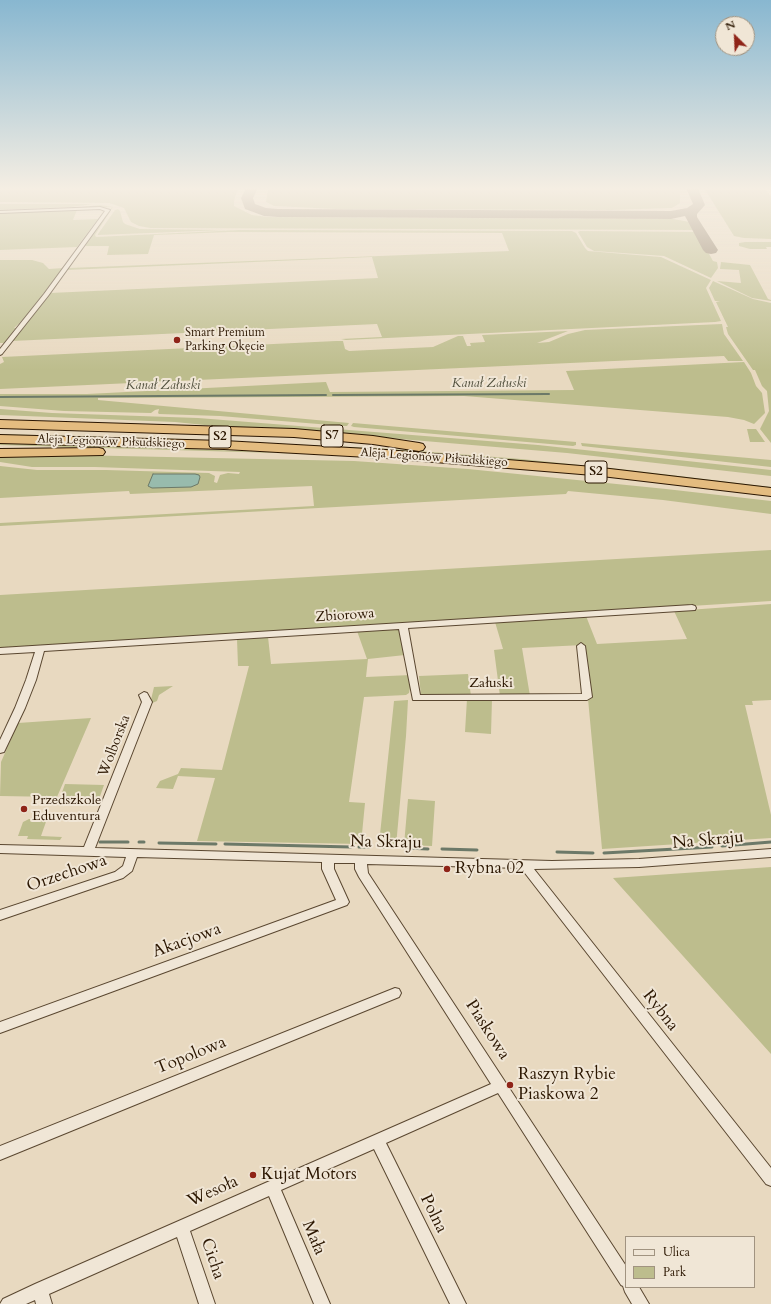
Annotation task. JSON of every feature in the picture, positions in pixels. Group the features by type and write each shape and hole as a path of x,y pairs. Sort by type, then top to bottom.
{"highway":[{"path":"0,418 83,426"},
{"name":"S7","path":"0,424 294,433 373,440 441,450"},
{"name":"Aleja Legionów Piłsudskiego","path":"0,432 227,438 441,450 572,461 771,484"},
{"name":"Aleja Legionów Piłsudskiego","path":"0,439 232,446 421,457 593,471 771,492"},
{"name":"S7","path":"0,447 135,450 306,457 421,457"},
{"path":"0,453 135,450"}],"street":[{"path":"0,352 46,295 80,249"},
{"name":"Zbiorowa","path":"0,651 692,608"},
{"name":"Załuski","path":"403,625 416,698 587,698 581,646"},
{"path":"0,750 21,704 40,649"},
{"name":"Wolborska","path":"88,852 147,702 144,695"},
{"name":"Na Skraju","path":"0,849 524,864 639,863 771,853"},
{"name":"Orzechowa","path":"0,915 119,875 128,868 133,852"},
{"name":"Akacjowa","path":"0,1028 343,902 328,869 328,859"},
{"name":"Piaskowa","path":"361,859 361,869 363,874 625,1278"},
{"name":"Rybna","path":"524,864 771,1179"},
{"name":"Topolowa","path":"0,1153 395,993"},
{"name":"Wesoła","path":"8,1304 42,1297 181,1227 500,1086"},
{"name":"Polna","path":"377,1140 458,1304"},
{"name":"Mała","path":"272,1187 322,1304"},
{"name":"Cicha","path":"181,1227 207,1304"},
{"path":"631,1288 641,1304"}],"green space":[{"path":"0,249 29,249 0,250"},
{"path":"108,249 150,249 148,254 107,255"},
{"path":"508,249 586,249 588,251 661,257 711,280 706,288 721,321 346,340 341,339 382,337 377,324 12,341 50,293 378,278 372,257 66,270 68,268 509,251"},
{"path":"590,249 706,249 713,261 717,262 718,268 711,278 664,256 594,251"},
{"path":"0,260 32,260 43,263 49,269 63,268 24,319 14,328 17,328 4,343 0,343"},
{"path":"721,262 750,265 768,299 771,301 752,298 717,281 741,283 739,270 720,269"},
{"path":"713,281 753,299 771,303 771,443 760,429 769,411 767,391 762,386 755,370 753,370 728,334 726,327 728,327 716,302 720,301 715,301 709,288"},
{"path":"722,324 724,334 743,361 728,361 724,356 0,389 0,364 4,362 2,357 336,341 343,341 345,349 349,351 433,347 458,336 463,336 467,346 471,346 470,343 485,342 482,335 568,331 537,343 549,342 568,334 585,330"},
{"path":"744,362 751,373 756,386 762,393 765,413 754,424 744,420 728,417 464,396 98,398 98,400 349,423 347,426 220,416 159,414 159,409 151,413 64,411 0,406 0,394 87,394 326,382 330,392 574,390 566,371"},
{"path":"0,409 52,413 198,418 538,445 771,470 771,476 567,453 317,432 224,427 175,422 0,415"},
{"path":"353,423 576,442 576,445 573,446 354,427 351,426"},
{"path":"747,429 756,429 765,442 750,442"},
{"path":"0,434 181,439 393,449 521,459 629,470 771,487 771,489 583,467 0,436"},
{"path":"0,443 125,446 310,454 0,445"},
{"path":"581,443 771,460 771,467 582,446"},
{"path":"73,455 354,461 468,469 771,501 771,514 663,500 568,491 566,494 0,526 0,523 314,506 312,486 130,494 129,491 0,498 0,466 37,470 106,470 209,473 215,476 214,482 217,483 220,475 228,473 239,474 240,472 95,467 32,467 0,462 0,457"},
{"path":"771,550 771,601 0,649 0,595"},
{"path":"771,604 771,700 752,701 753,705 745,705 771,815 771,838 602,849 583,645 522,648 530,696 500,696 494,650 503,649 495,622 586,616 597,644 687,639 674,611"},
{"path":"399,628 405,655 368,659 366,677 411,675 411,682 409,693 406,695 364,697 349,802 365,803 361,844 197,841 215,778 178,776 173,789 156,788 160,781 178,774 181,768 222,770 249,666 238,666 237,639 268,637 271,664 367,659 357,631"},
{"path":"468,674 471,696 421,696 419,676"},
{"path":"173,686 159,695 157,701 150,704 154,687"},
{"path":"467,699 492,699 491,734 465,732"},
{"path":"408,700 396,846 379,844 394,701"},
{"path":"91,718 57,797 0,796 1,762 18,723"},
{"path":"65,784 104,785 99,799 60,798"},
{"path":"408,799 435,801 432,846 404,845"},
{"path":"29,819 47,819 41,836 62,837 60,840 27,839 28,836 18,836 23,822"},
{"path":"771,867 771,1054 613,878"}],"shaded area":[{"path":"153,474 195,474 199,475 200,477 198,484 191,487 152,488 148,486"}],"waterway":[{"name":"Kanał Załuski","path":"333,395 549,394"},
{"name":"Kanał Załuski","path":"0,397 326,395"},
{"path":"100,842 128,842"},
{"path":"139,842 144,842"},
{"path":"722,846 771,842"},
{"path":"159,843 216,844"},
{"path":"225,844 351,847"},
{"path":"359,847 369,847"},
{"path":"384,847 395,847"},
{"path":"604,853 712,847"},
{"path":"406,848 428,849"},
{"path":"442,849 477,850"},
{"path":"557,852 593,853"}],"place":[{"name":"Smart Premium Parking Okęcie","path":"177,340"},
{"name":"Przedszkole Eduventura","path":"24,809"},
{"name":"Rybna 02","path":"447,869"},
{"name":"Raszyn Rybie Piaskowa 2","path":"510,1085"},
{"name":"Kujat Motors","path":"253,1175"}]}
